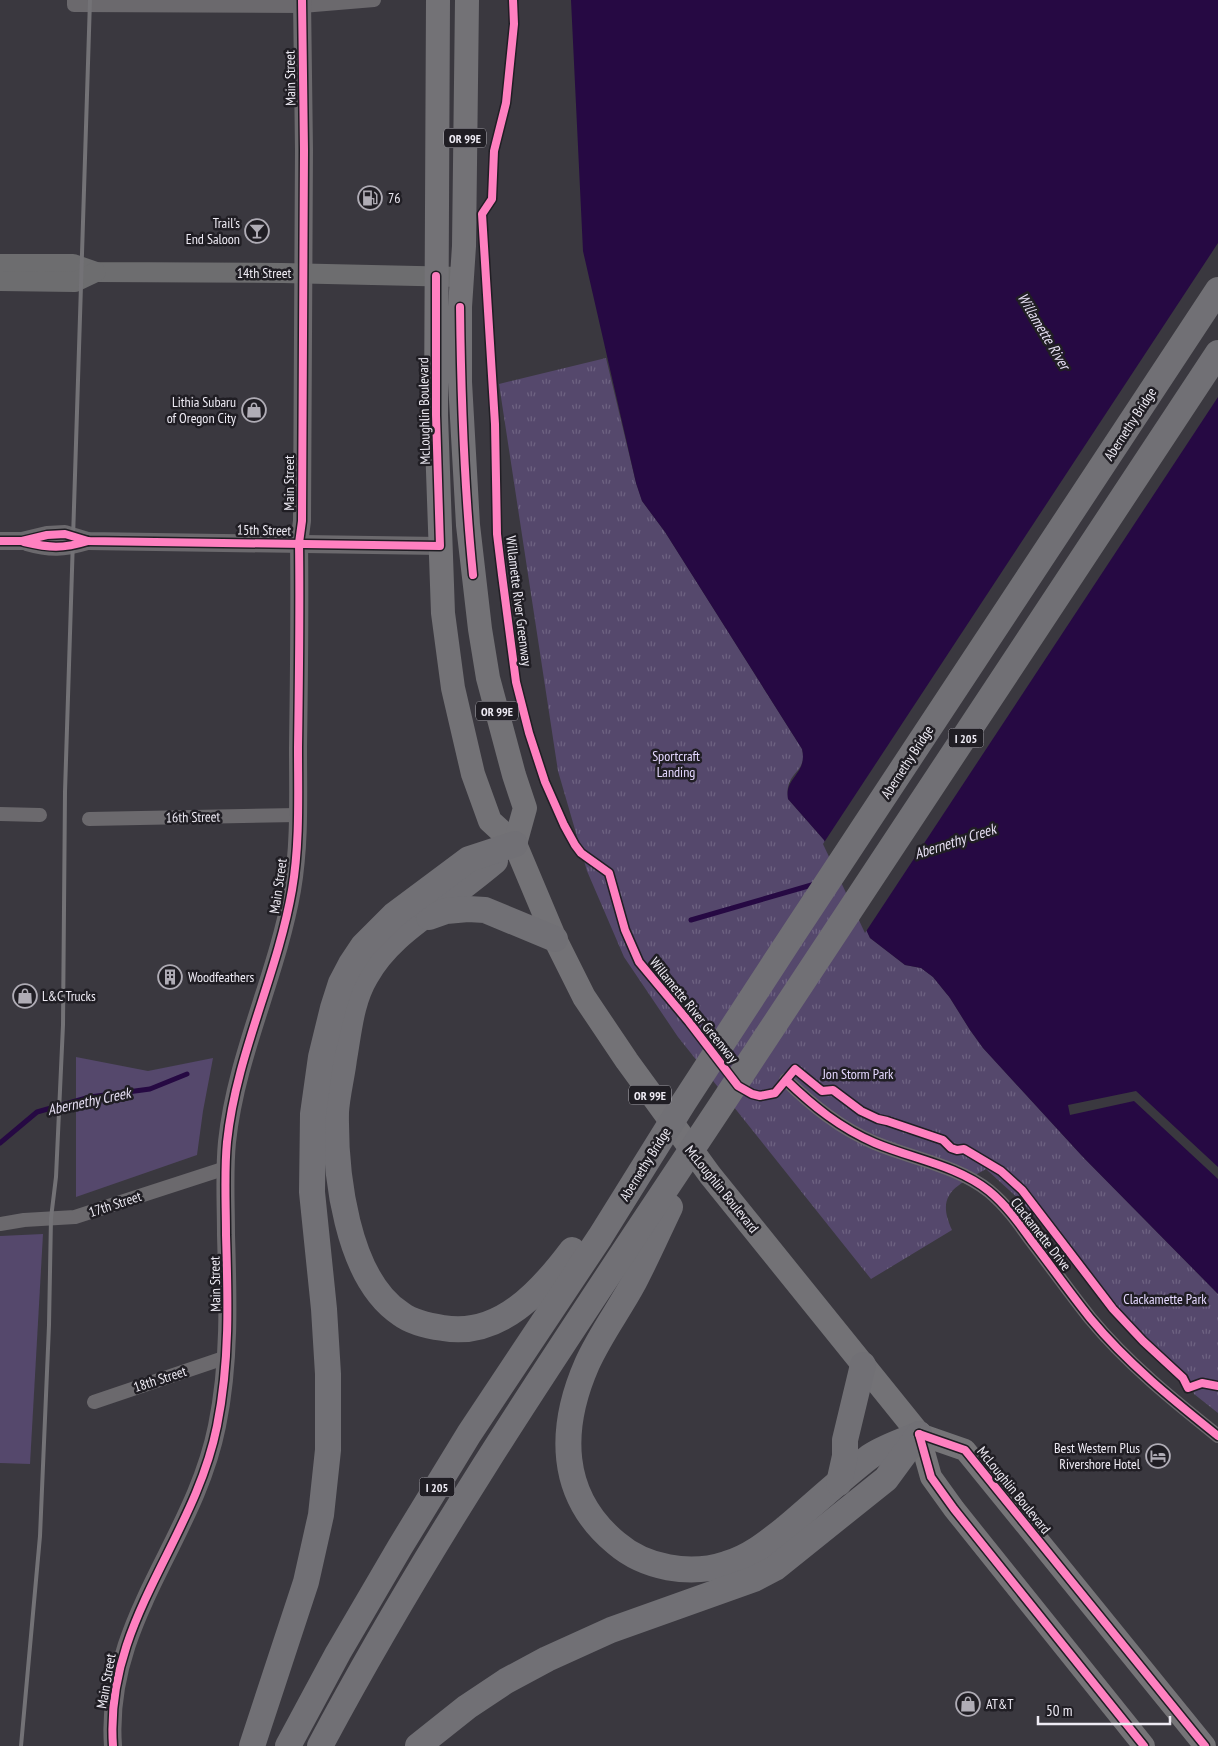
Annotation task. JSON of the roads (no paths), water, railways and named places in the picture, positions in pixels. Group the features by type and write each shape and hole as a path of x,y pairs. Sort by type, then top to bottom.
{"highway":[{"name":"McLoughlin Boulevard","path":"438,0 436,415 443,613 458,717 473,774 490,821 515,844 555,939 584,998 669,1121 710,1175 919,1434"},
{"name":"OR 99E","path":"466,0 464,246 460,307 460,382 468,525 488,678 514,775 525,808 515,844"},
{"name":"Abernethy Bridge","path":"596,1231 684,1102 1218,290"},
{"name":"I 205","path":"320,1746 399,1603 517,1415 1218,354"},
{"path":"515,844 387,947 376,961 359,990 350,1018 336,1110 343,1198 356,1250 367,1277 384,1299 400,1314 424,1325 450,1330 473,1328 498,1321 522,1306 596,1231"},
{"path":"252,1746 306,1582 321,1516 329,1418 324,1309 312,1192 313,1114 321,1057 333,1008 341,983 351,964 378,929 469,859 515,844"},
{"path":"417,922 446,911 485,910 555,939"},
{"path":"711,1122 633,1282 587,1364 573,1405 567,1442 571,1476 577,1494 586,1511 621,1548 639,1558 670,1568 688,1570 725,1565 756,1550 870,1456 919,1434"},
{"name":"I 205","path":"288,1746 338,1653 400,1547 596,1231"},
{"path":"839,1483 845,1456 845,1440 863,1365"},
{"path":"418,1746 474,1702 506,1681 547,1659 610,1630 754,1579 775,1568 886,1480 919,1434"}],"main road":[{"name":"14th Street","path":"0,264 73,264 96,272 462,276"},
{"name":"14th Street","path":"0,280 75,282 96,272"},
{"name":"McLoughlin Boulevard","path":"919,1434 931,1477 954,1509 1144,1746"},
{"name":"McLoughlin Boulevard","path":"919,1434 965,1450 1205,1746"}],"street":[{"path":"74,2 302,3 374,0"},
{"name":"Main Street","path":"114,1746 114,1699 127,1640 143,1602 194,1497 208,1464 213,1444 221,1405 227,1357 227,1144 236,1091 287,914 293,885 297,815 299,544 302,521 304,150 302,3"},
{"name":"15th Street","path":"0,541 22,541 47,535 65,534 88,541 440,546"},
{"path":"0,814 40,815"},
{"name":"16th Street","path":"89,819 297,815"},
{"name":"Clackamette Drive","path":"786,1080 825,1115 858,1135 894,1150 966,1175 988,1190 1019,1224 1089,1317 1120,1352 1218,1436"},
{"name":"17th Street","path":"0,1224 24,1220 75,1217 226,1168"},
{"name":"18th Street","path":"94,1402 227,1357"}],"water":[{"name":"Willamette River","path":"571,0 1218,0 1218,1294 1083,1157 983,1048 950,998 933,977 921,968 905,965 870,938 824,840 788,799 789,785 802,764 802,749 665,532 642,501 636,483 583,251"}],"waterway":[{"name":"Abernethy Creek","path":"691,920 815,884"},
{"name":"Abernethy Creek","path":"0,1143 37,1112 90,1097 150,1089 187,1074"}],"railway":[{"path":"21,1746 40,1536 49,1325 51,1218 56,1177 63,1025 65,792 90,0"}],"place":[{"name":"76","path":"370,198"},
{"name":"Trail's End Saloon","path":"257,231"},
{"name":"Lithia Subaru of Oregon City","path":"254,410"},
{"name":"Woodfeathers","path":"170,977"},
{"name":"L&C Trucks","path":"25,996"},
{"name":"Best Western Plus Rivershore Hotel","path":"1158,1456"},
{"name":"AT&T","path":"968,1704"}],"park label":[{"name":"Sportcraft Landing","path":"676,764"},
{"name":"Jon Storm Park","path":"858,1074"},
{"name":"Clackamette Park","path":"1165,1299"}]}
